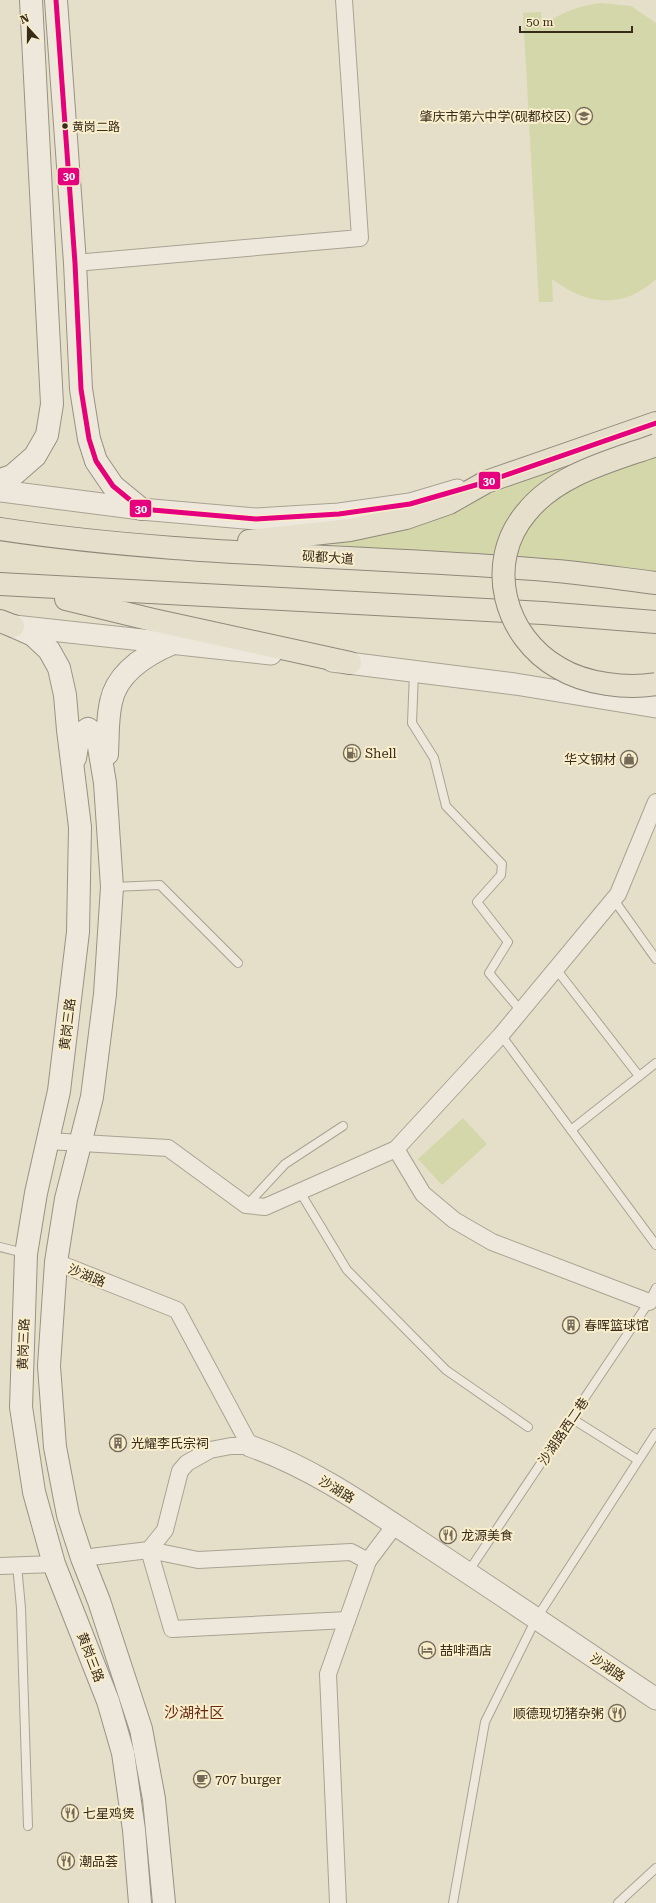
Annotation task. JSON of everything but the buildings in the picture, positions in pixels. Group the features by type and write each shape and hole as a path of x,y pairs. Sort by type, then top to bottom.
{"main road":[{"path":"0,480 12,476 35,456 47,436 52,404 31,0"},
{"path":"56,0 75,263 81,389 89,439 96,461 112,486 141,509"},
{"path":"52,387 67,396 81,389"},
{"path":"180,548 357,529 406,518 449,503 486,482 656,423"},
{"path":"656,445 569,478 544,495 526,512 514,531 505,552 502,574 505,598 512,620 525,640 541,656 560,669 584,678 614,685 656,684"},
{"name":"砚都大道","path":"0,529 42,535 180,548 558,571 656,583"},
{"path":"8,585 543,613 656,622"},
{"path":"8,585 153,620 350,663"},
{"path":"4,624 32,635 49,650 59,668 65,695 73,773"},
{"path":"105,783 111,701 115,689 139,661 154,651 173,643"},
{"path":"73,773 78,735 88,729 97,735 105,783"},
{"name":"黄岗三路","path":"73,773 80,827 78,932 59,1091 36,1193 26,1254 21,1407 34,1492 54,1564 108,1701 123,1754 134,1830 140,1903"},
{"name":"黄岗三路","path":"105,783 112,887 106,994 92,1097 66,1199 56,1262 49,1366 55,1447 68,1515 82,1558 100,1601 142,1729 154,1799 164,1903"}],"street":[{"path":"58,26 66,0"},
{"path":"75,263 360,238 344,0"},
{"path":"0,491 141,509 256,519 339,514 410,504 486,482"},
{"path":"4,624 414,671 515,684 656,707"},
{"path":"48,1141 168,1148 246,1205 265,1207 396,1148 501,1035 614,900 618,894 656,802"},
{"path":"396,1148 423,1194 454,1220 492,1242 649,1302"},
{"name":"沙湖路","path":"56,1262 177,1310 250,1446 277,1456 333,1485 467,1572 656,1700"},
{"path":"148,1550 165,1530 180,1471 187,1463 210,1450 231,1446 250,1446"},
{"path":"338,1903 328,1674 368,1561 395,1525"},
{"path":"148,1550 172,1629 347,1620"},
{"path":"82,1558 148,1550 198,1560 352,1552 368,1561"},
{"path":"0,1566 54,1564"}],"lane":[{"path":"414,671 412,723 434,758 446,806 502,864 501,875 477,902 508,942 490,973 521,1011"},
{"path":"112,887 160,885 238,963"},
{"path":"614,900 656,959"},
{"path":"556,969 639,1076"},
{"path":"501,1035 656,1246"},
{"path":"571,1130 656,1063"},
{"path":"246,1205 285,1164 343,1126"},
{"path":"300,1192 347,1270 446,1370 528,1427"},
{"path":"0,1247 26,1254"},
{"name":"沙湖路西二巷","path":"467,1572 649,1302 656,1288"},
{"path":"571,1418 638,1460"},
{"path":"453,1903 485,1722 536,1619 656,1433"},
{"path":"17,1566 21,1608 28,1826"},
{"path":"618,1903 656,1868"}],"green space":[{"name":"肇庆市第六中学(砚都校区)","path":"600,3 631,6 656,23 656,279 631,296 604,300 591,299 578,294 565,288 552,279 553,302 539,302 523,13 541,12 542,27 556,17 569,11 583,6"},
{"path":"656,456 656,579 312,542 472,501 568,463 620,469"},
{"path":"463,1118 487,1144 442,1185 418,1159"}],"transit line":[{"name":"30","path":"56,0 75,263 81,389 89,439 96,461 113,486 141,509 256,519 339,514 410,504 486,482 656,423"}],"place":[{"name":"肇庆市第六中学(砚都校区)","path":"584,116"},
{"name":"黄岗二路","path":"65,126"},
{"name":"Shell","path":"352,753"},
{"name":"华文钢材","path":"629,759"},
{"name":"春晖篮球馆","path":"571,1325"},
{"name":"光耀李氏宗祠","path":"118,1443"},
{"name":"龙源美食","path":"448,1535"},
{"name":"喆啡酒店","path":"427,1650"},
{"name":"顺德现切猪杂粥","path":"617,1713"},
{"name":"707 burger","path":"202,1779"},
{"name":"七星鸡煲","path":"70,1813"},
{"name":"潮品荟","path":"66,1861"}],"district":[{"name":"沙湖社区","path":"194,1713"}]}
